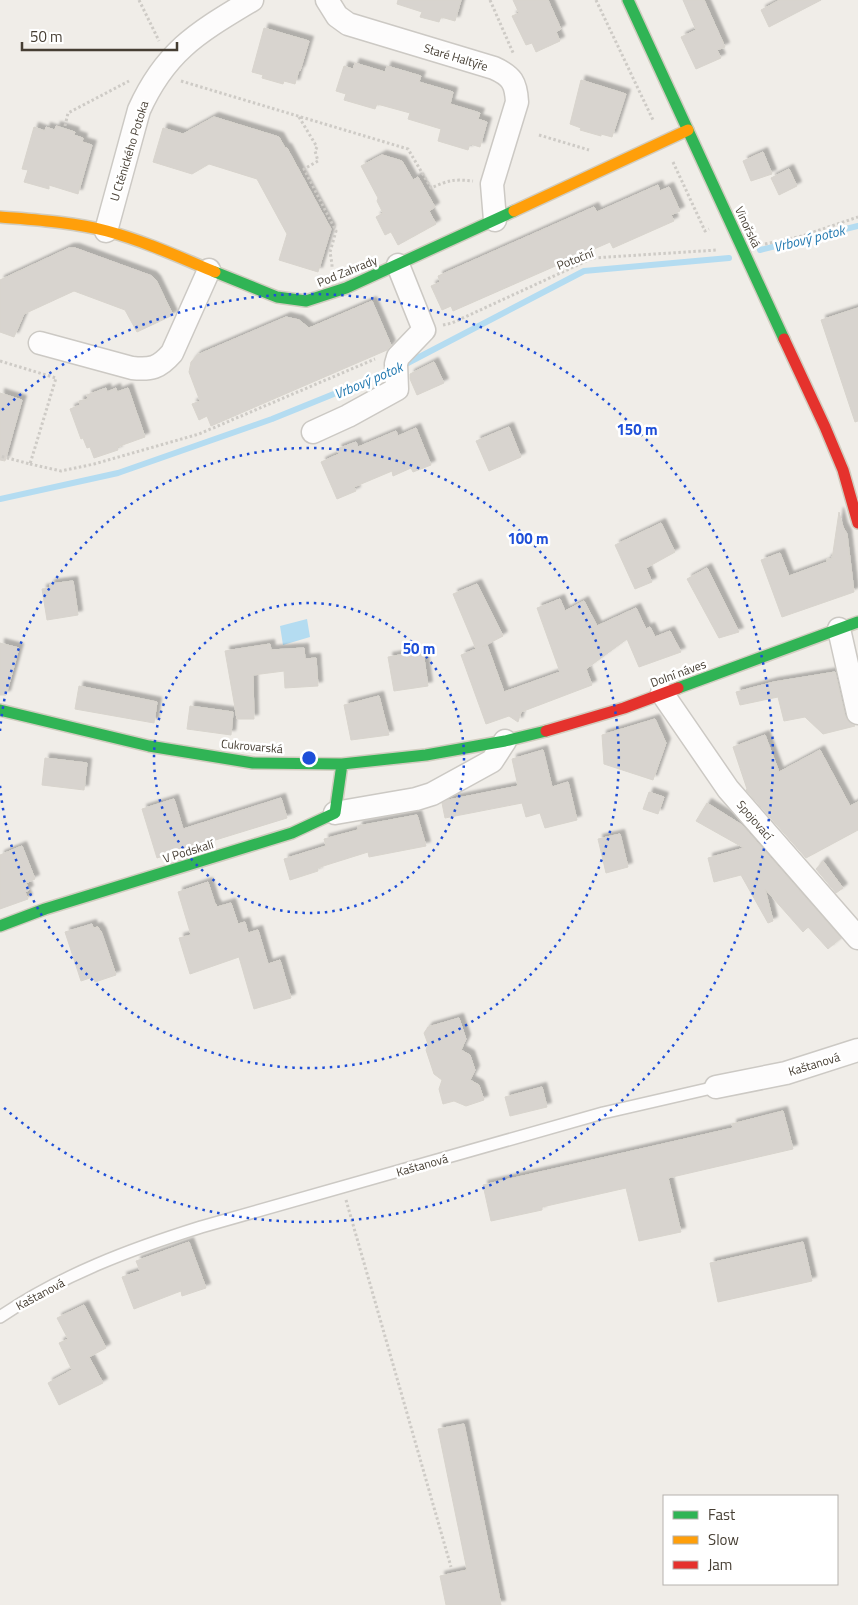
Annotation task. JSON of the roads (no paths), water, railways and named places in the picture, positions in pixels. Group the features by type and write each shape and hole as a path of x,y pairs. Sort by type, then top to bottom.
{"street":[{"name":"U Ctěnického Potoka","path":"106,230 146,94 159,74 192,39 252,0"},
{"name":"Staré Haltýře","path":"327,0 337,16 348,24 494,68 512,79 517,90 518,102 492,184 495,220"},
{"name":"Vinořská","path":"628,0 829,436 843,470 858,523"},
{"name":"Pod Zahrady","path":"0,217 56,222 106,230 139,240 276,298 306,301 346,288 398,265 688,130"},
{"path":"313,432 348,416 397,389 390,366 424,330 398,265"},
{"path":"40,343 132,368 145,370 155,368 172,353 209,270"},
{"path":"848,625 858,713"},
{"name":"Dolní náves","path":"505,741 572,724 624,708 848,625"},
{"name":"Spojovací","path":"662,693 728,789 858,938"},
{"name":"Cukrovarská","path":"0,710 158,748 253,763 342,764 426,755 505,741"},
{"path":"342,764 335,813 416,799 432,794 492,761 505,741"},
{"name":"V Podskalí","path":"0,926 45,909 292,834 335,813"},
{"name":"Kaštanová","path":"716,1087 786,1073 858,1050"}],"lane":[{"name":"Kaštanová","path":"0,1317 24,1301 100,1263 201,1227 603,1113 716,1087"}],"water":[{"path":"307,619 310,637 283,645 280,626"}],"waterway":[{"name":"Vrbový potok","path":"760,250 858,226"},
{"name":"Vrbový potok","path":"402,366 584,271 729,258"},
{"name":"Vrbový potok","path":"0,499 118,473 272,419 393,370"}]}
